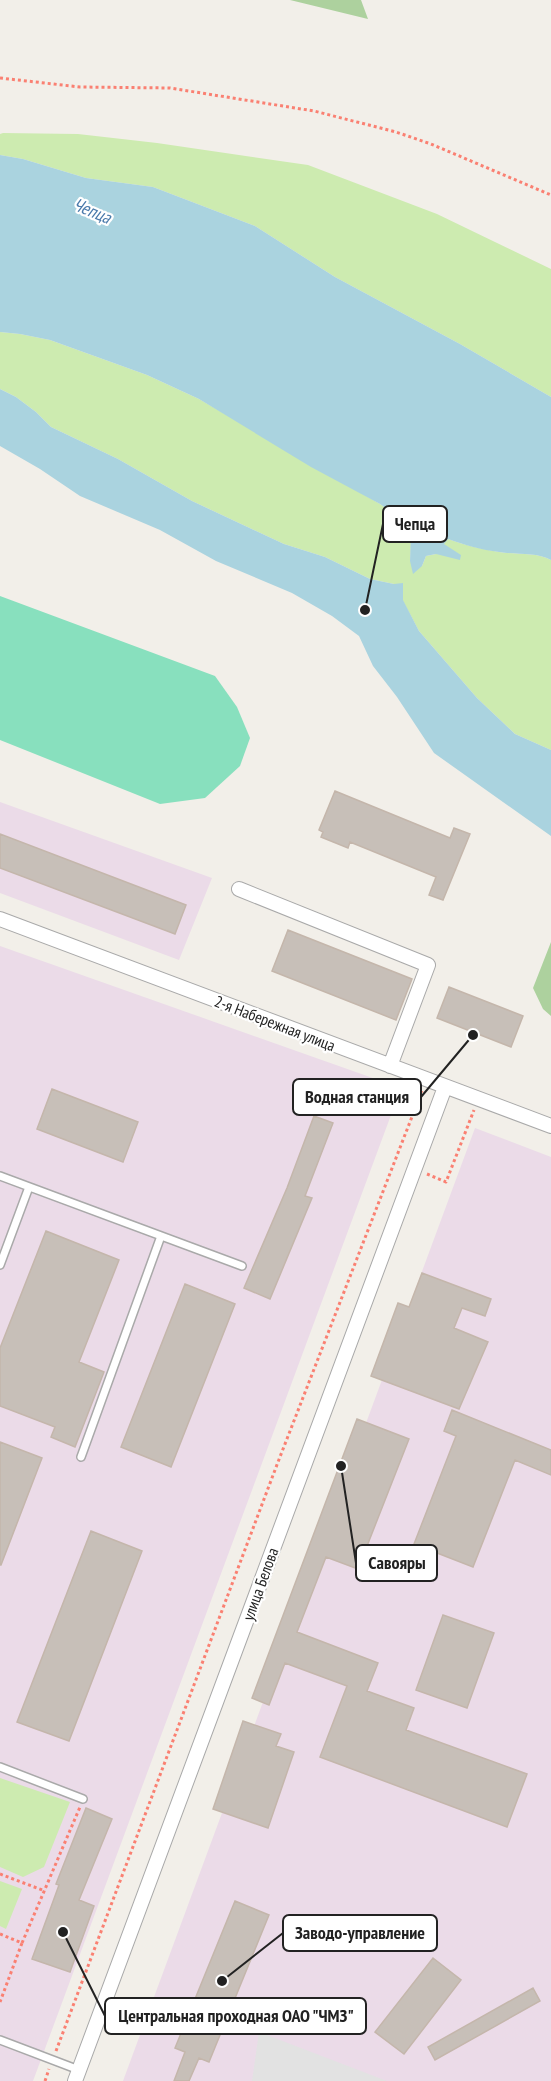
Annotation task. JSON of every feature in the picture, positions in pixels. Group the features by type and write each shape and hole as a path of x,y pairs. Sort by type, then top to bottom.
{"street":[{"path":"239,889 428,965 390,1066"},
{"name":"2-я Набережная улица","path":"0,919 551,1126"},
{"name":"улица Белова","path":"77,2076 445,1087"}],"lane":[{"path":"0,1176 242,1266"},
{"path":"0,1264 29,1187"},
{"path":"81,1457 161,1236"},
{"path":"0,1767 83,1799"},
{"path":"0,2040 53,2060 77,2076"}],"path":[{"path":"0,78 80,87 170,88 314,111 396,132 431,144 551,195"},
{"path":"45,2081 278,1462 422,1091"},
{"path":"414,1169 446,1182 474,1110"},
{"path":"0,2002 22,1943 83,1799"},
{"path":"0,1874 45,1891"},
{"path":"0,1934 22,1943"}],"shaded area":[{"path":"0,802 212,878 179,960 0,893"},
{"path":"0,946 401,1088 33,2081 0,2081"},
{"path":"475,1128 551,1157 551,2081 123,2081"},
{"path":"259,2032 387,2081 252,2081"}],"green space":[{"path":"290,0 361,0 368,19"},
{"path":"0,134 78,134 308,165 437,214 551,269 551,397 460,344 335,277 255,226 153,187 86,178 23,159 0,155"},
{"path":"0,332 50,340 147,375 199,399 398,516 410,531 410,561 422,566 426,556 460,555 443,544 448,539 486,550 545,557 551,560 551,750 515,734 477,698 419,631 394,584 370,579 325,557 284,544 192,501 118,459 51,427 16,397 0,389"},
{"path":"0,596 215,676 237,707 250,738 240,766 205,798 160,804 0,740"},
{"path":"551,942 551,1016 543,1009 533,988"},
{"path":"0,1778 70,1802 44,1867 23,1877 0,1867"},
{"path":"0,1881 22,1889 6,1929 0,1926"}],"water":[{"name":"Чепца","path":"0,155 23,159 86,178 153,187 255,226 335,277 460,344 551,397 551,560 532,555 486,550 448,539 444,544 461,555 460,560 436,554 426,556 422,566 413,574 410,561 411,532 407,523 380,504 311,467 199,399 147,375 50,340 0,332"},
{"path":"0,389 16,397 51,427 118,459 192,501 284,544 325,557 370,579 394,584 403,583 403,600 419,631 477,698 515,734 551,750 551,836 434,753 397,697 373,666 359,636 332,616 292,593 216,561 160,530 80,496 0,446"}],"building":[{"path":"335,791 450,838 454,828 470,834 443,900 429,895 436,877 350,842 348,848 321,837 323,832 319,830"},
{"path":"0,834 186,905 175,934 0,868"},
{"path":"288,930 412,979 396,1020 272,971"},
{"path":"449,987 523,1016 511,1047 437,1018"},
{"path":"52,1089 138,1122 123,1162 37,1129"},
{"path":"314,1116 333,1123 305,1196 312,1198 270,1299 244,1288 287,1188"},
{"path":"46,1231 119,1260 79,1362 104,1372 75,1447 51,1437 55,1427 0,1406 0,1348"},
{"path":"422,1273 491,1299 485,1316 462,1308 454,1328 488,1342 459,1409 371,1376 398,1303 409,1307"},
{"path":"185,1284 235,1304 171,1467 121,1447"},
{"path":"452,1410 551,1450 551,1475 515,1460 473,1567 414,1544 456,1436 444,1431"},
{"path":"357,1419 409,1439 358,1569 326,1557 297,1632 378,1663 367,1691 414,1708 406,1730 527,1774 507,1827 320,1757 347,1686 285,1663 269,1705 252,1698"},
{"path":"0,1442 42,1458 1,1565 0,1565"},
{"path":"91,1531 142,1551 69,1741 17,1722"},
{"path":"443,1615 494,1633 467,1708 416,1690"},
{"path":"243,1721 281,1734 276,1746 294,1752 268,1828 213,1809"},
{"path":"86,1808 112,1819 79,1900 94,1906 70,1972 32,1959 59,1885 56,1884"},
{"path":"235,1901 269,1915 209,2062 199,2058 189,2081 174,2081 185,2052 175,2048"},
{"path":"433,1958 461,1980 404,2054 375,2032"},
{"path":"533,1988 540,2001 435,2060 428,2047"}],"place":[{"name":"Чепца","path":"365,610"},
{"name":"Водная станция","path":"473,1035"},
{"name":"Савояры","path":"341,1466"},
{"name":"Центральная проходная ОАО \"ЧМЗ\"","path":"63,1932"},
{"name":"Заводо-управление","path":"222,1981"}]}
